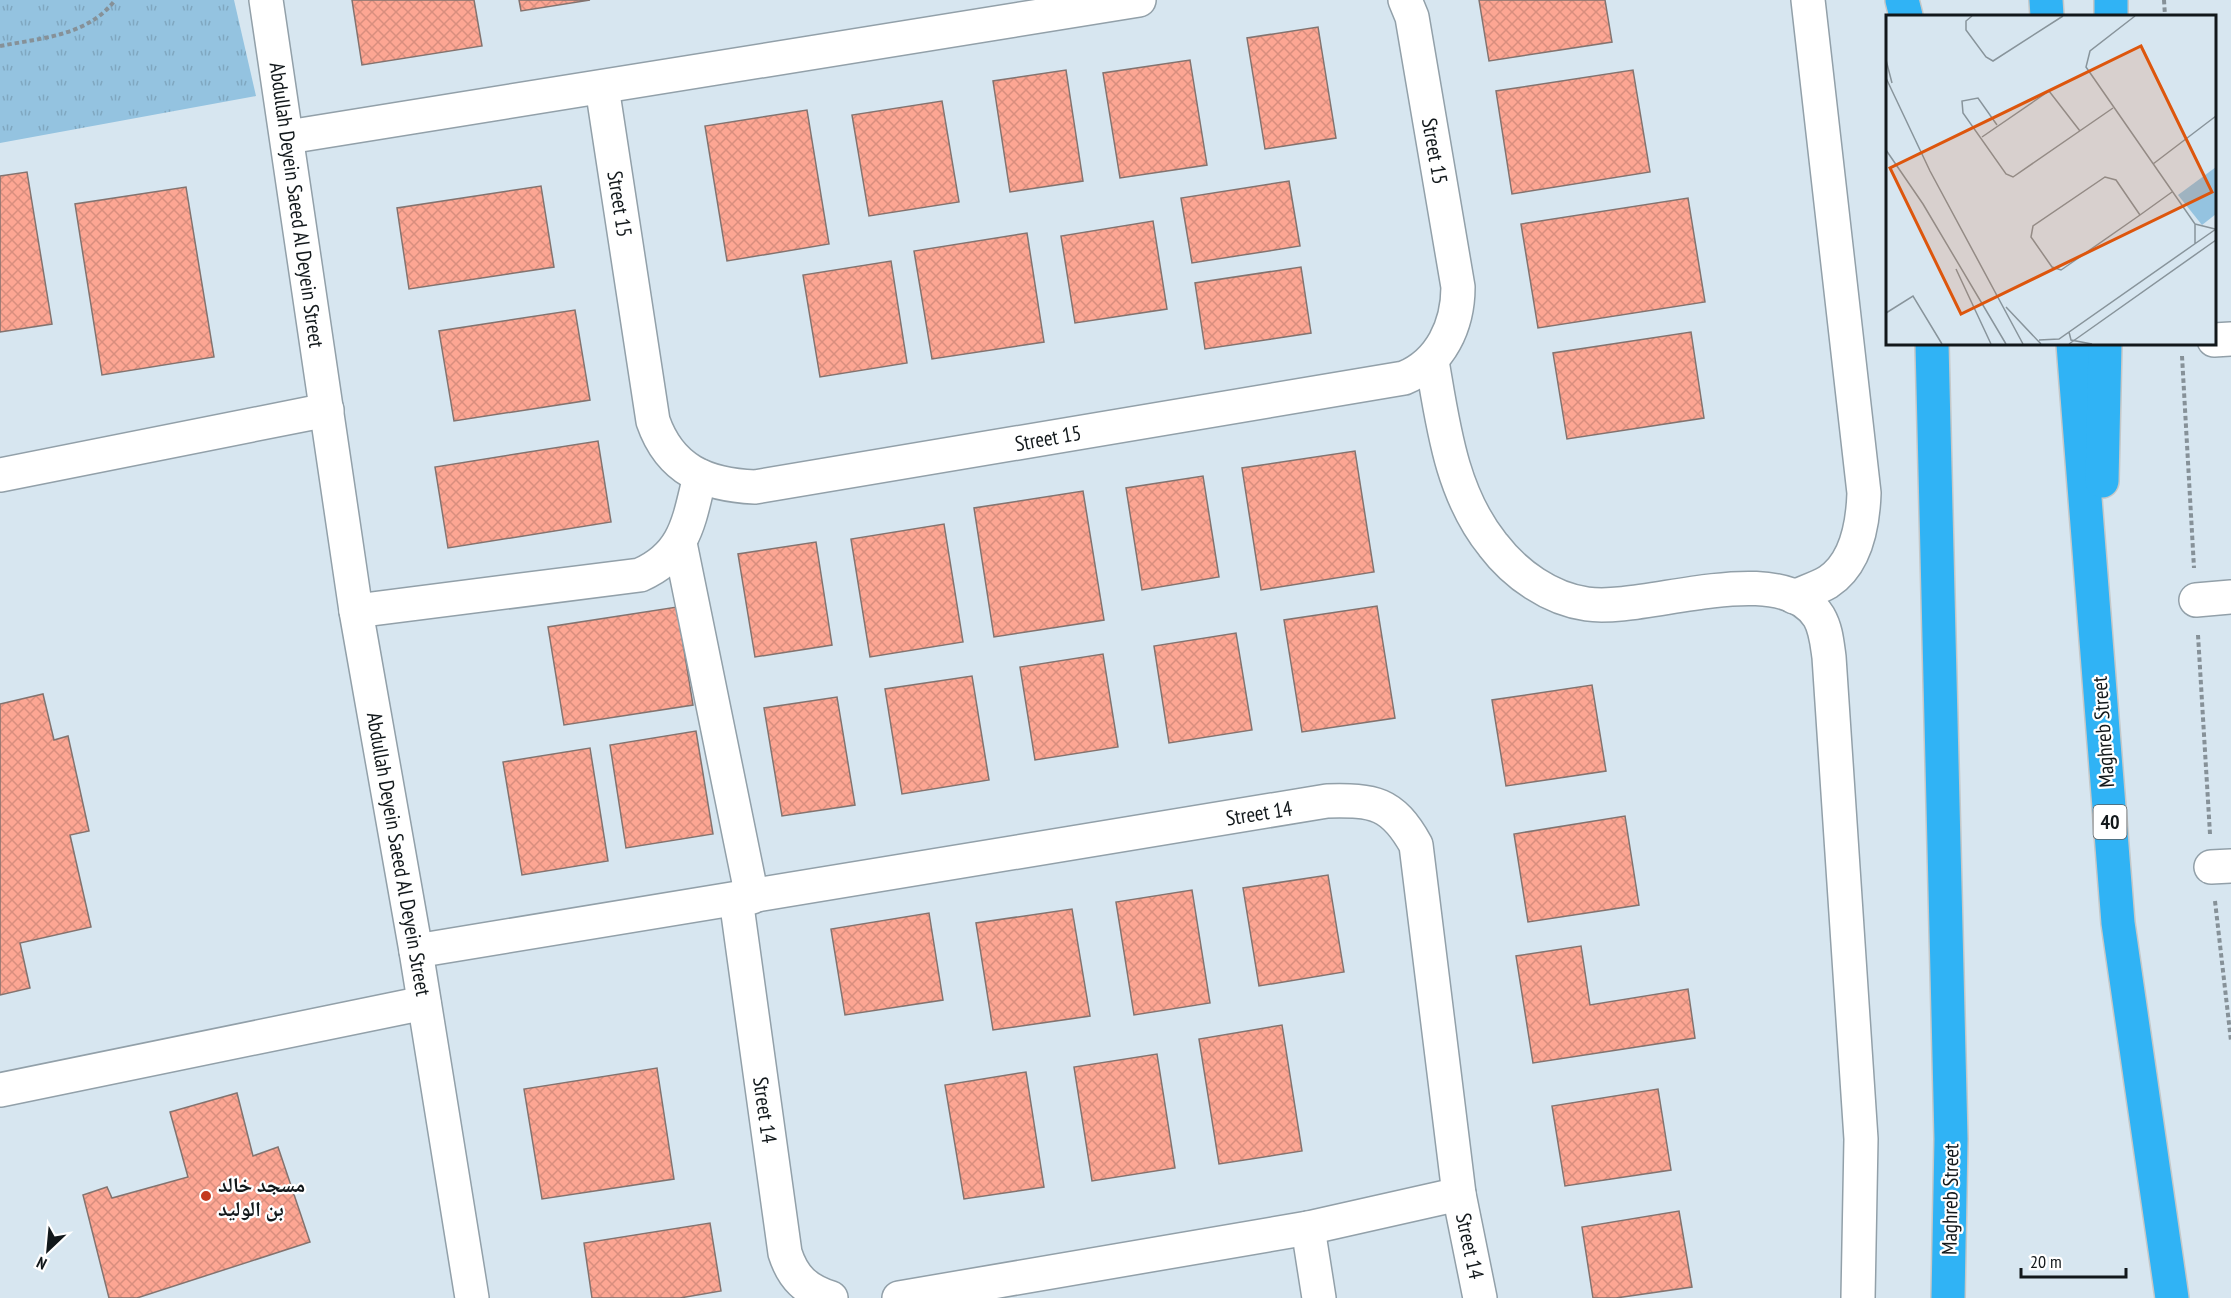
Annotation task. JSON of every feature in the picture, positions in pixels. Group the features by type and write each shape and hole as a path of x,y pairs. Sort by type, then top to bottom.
{"highway":[{"path":"1902,0 1906,15"},
{"path":"1919,0 1920,15"},
{"path":"2046,0 2047,15"},
{"name":"Maghreb Street","path":"1932,345 1951,1139 1948,1298"},
{"name":"Maghreb Street","path":"2073,345 2118,923 2172,1298"},
{"path":"2099,675 2105,345"}],"street":[{"name":"Abdullah Deyein Saeed Al Deyein Street","path":"266,0 288,137 356,611 416,951 472,1298"},
{"path":"288,137 1139,0"},
{"name":"Street 15","path":"602,87 653,421 667,452 689,470 700,476 731,485 755,487 1404,378 1432,361 1444,342 1456,312 1458,286 1412,17 1405,0"},
{"path":"1794,597 1829,581 1843,568 1859,534 1864,493 1808,0"},
{"path":"2216,340 2231,339"},
{"path":"1432,361 1448,451 1458,483 1474,518 1493,545 1518,571 1543,589 1575,602 1605,606 1723,588 1762,590 1794,597 1807,605 1820,618 1829,657 1861,1139 1858,1298"},
{"path":"0,475 327,410"},
{"path":"356,611 640,575 664,562 680,543 700,476"},
{"path":"680,543 744,898"},
{"path":"2196,600 2231,597"},
{"name":"Street 14","path":"416,951 1327,801 1364,800 1377,803 1401,821 1416,845 1459,1194 1480,1298"},
{"name":"Street 14","path":"744,898 785,1253 790,1269 806,1287 831,1298"},
{"path":"0,1090 424,1003"},
{"name":"Street 14","path":"899,1298 1308,1228 1459,1194"},
{"path":"1308,1228 1319,1298"}],"path":[{"path":"0,46 81,29 106,12 115,0"},
{"path":"2164,0 2165,15"},
{"path":"2182,355 2196,600 2221,867 2231,1041"}],"green space":[{"path":"0,0 234,0 256,96 0,143"}],"building":[{"path":"352,0 474,0 482,46 362,65"},
{"path":"519,0 590,0 521,11"},
{"path":"1479,0 1605,0 1612,42 1489,61"},
{"path":"1318,27 1336,138 1265,149 1247,38"},
{"path":"1190,60 1207,165 1120,178 1103,73"},
{"path":"1066,70 1083,181 1010,192 993,81"},
{"path":"1633,70 1650,172 1512,194 1496,91"},
{"path":"942,101 959,202 869,216 852,115"},
{"path":"807,110 829,244 727,261 705,126"},
{"path":"27,172 52,324 0,332 0,176"},
{"path":"1289,181 1300,246 1192,263 1181,198"},
{"path":"541,186 554,267 409,289 397,208"},
{"path":"186,187 214,357 102,375 75,204"},
{"path":"1688,198 1705,302 1538,328 1521,224"},
{"path":"1153,221 1167,309 1075,323 1061,236"},
{"path":"1027,233 1044,342 932,359 914,251"},
{"path":"891,261 907,363 820,377 803,275"},
{"path":"1301,267 1311,333 1205,349 1195,283"},
{"path":"575,310 590,400 454,421 439,331"},
{"path":"1691,332 1704,418 1567,439 1553,353"},
{"path":"598,441 611,522 448,548 435,467"},
{"path":"1355,451 1374,572 1261,590 1242,468"},
{"path":"1203,476 1219,577 1142,590 1126,488"},
{"path":"1083,491 1104,620 994,637 974,508"},
{"path":"944,524 963,642 870,657 851,539"},
{"path":"816,542 832,645 755,657 738,554"},
{"path":"1377,606 1395,718 1302,732 1284,620"},
{"path":"677,607 693,705 564,725 548,627"},
{"path":"1236,633 1252,730 1169,743 1154,646"},
{"path":"1103,654 1118,747 1035,760 1020,667"},
{"path":"972,676 989,780 902,794 885,689"},
{"path":"1592,685 1606,771 1506,786 1492,700"},
{"path":"43,694 54,740 68,736 89,831 70,835 91,927 20,943 30,988 0,995 0,704"},
{"path":"837,697 855,805 782,816 764,708"},
{"path":"696,731 713,834 626,848 610,745"},
{"path":"590,748 608,861 522,875 503,762"},
{"path":"1625,816 1639,905 1528,922 1514,834"},
{"path":"1328,875 1344,972 1259,986 1243,888"},
{"path":"1192,890 1210,1003 1134,1015 1116,902"},
{"path":"1072,909 1090,1016 993,1030 976,923"},
{"path":"929,913 943,1000 845,1015 831,929"},
{"path":"1581,946 1590,1005 1688,989 1695,1038 1533,1063 1516,956"},
{"path":"1282,1025 1302,1151 1219,1164 1199,1039"},
{"path":"1157,1054 1175,1168 1092,1181 1074,1067"},
{"path":"657,1068 674,1179 542,1199 524,1089"},
{"path":"1026,1072 1044,1187 964,1199 945,1085"},
{"path":"1658,1089 1671,1170 1565,1186 1552,1106"},
{"name":"مسجد خالد بن الوليد","path":"237,1093 253,1156 278,1147 310,1242 137,1298 109,1298 83,1195 107,1187 112,1198 188,1177 170,1112"},
{"path":"1679,1211 1692,1287 1616,1298 1593,1298 1582,1227"},
{"path":"710,1223 721,1291 680,1298 592,1298 584,1243"}],"place":[{"name":"مسجد خالد بن الوليد","path":"206,1196"}]}
